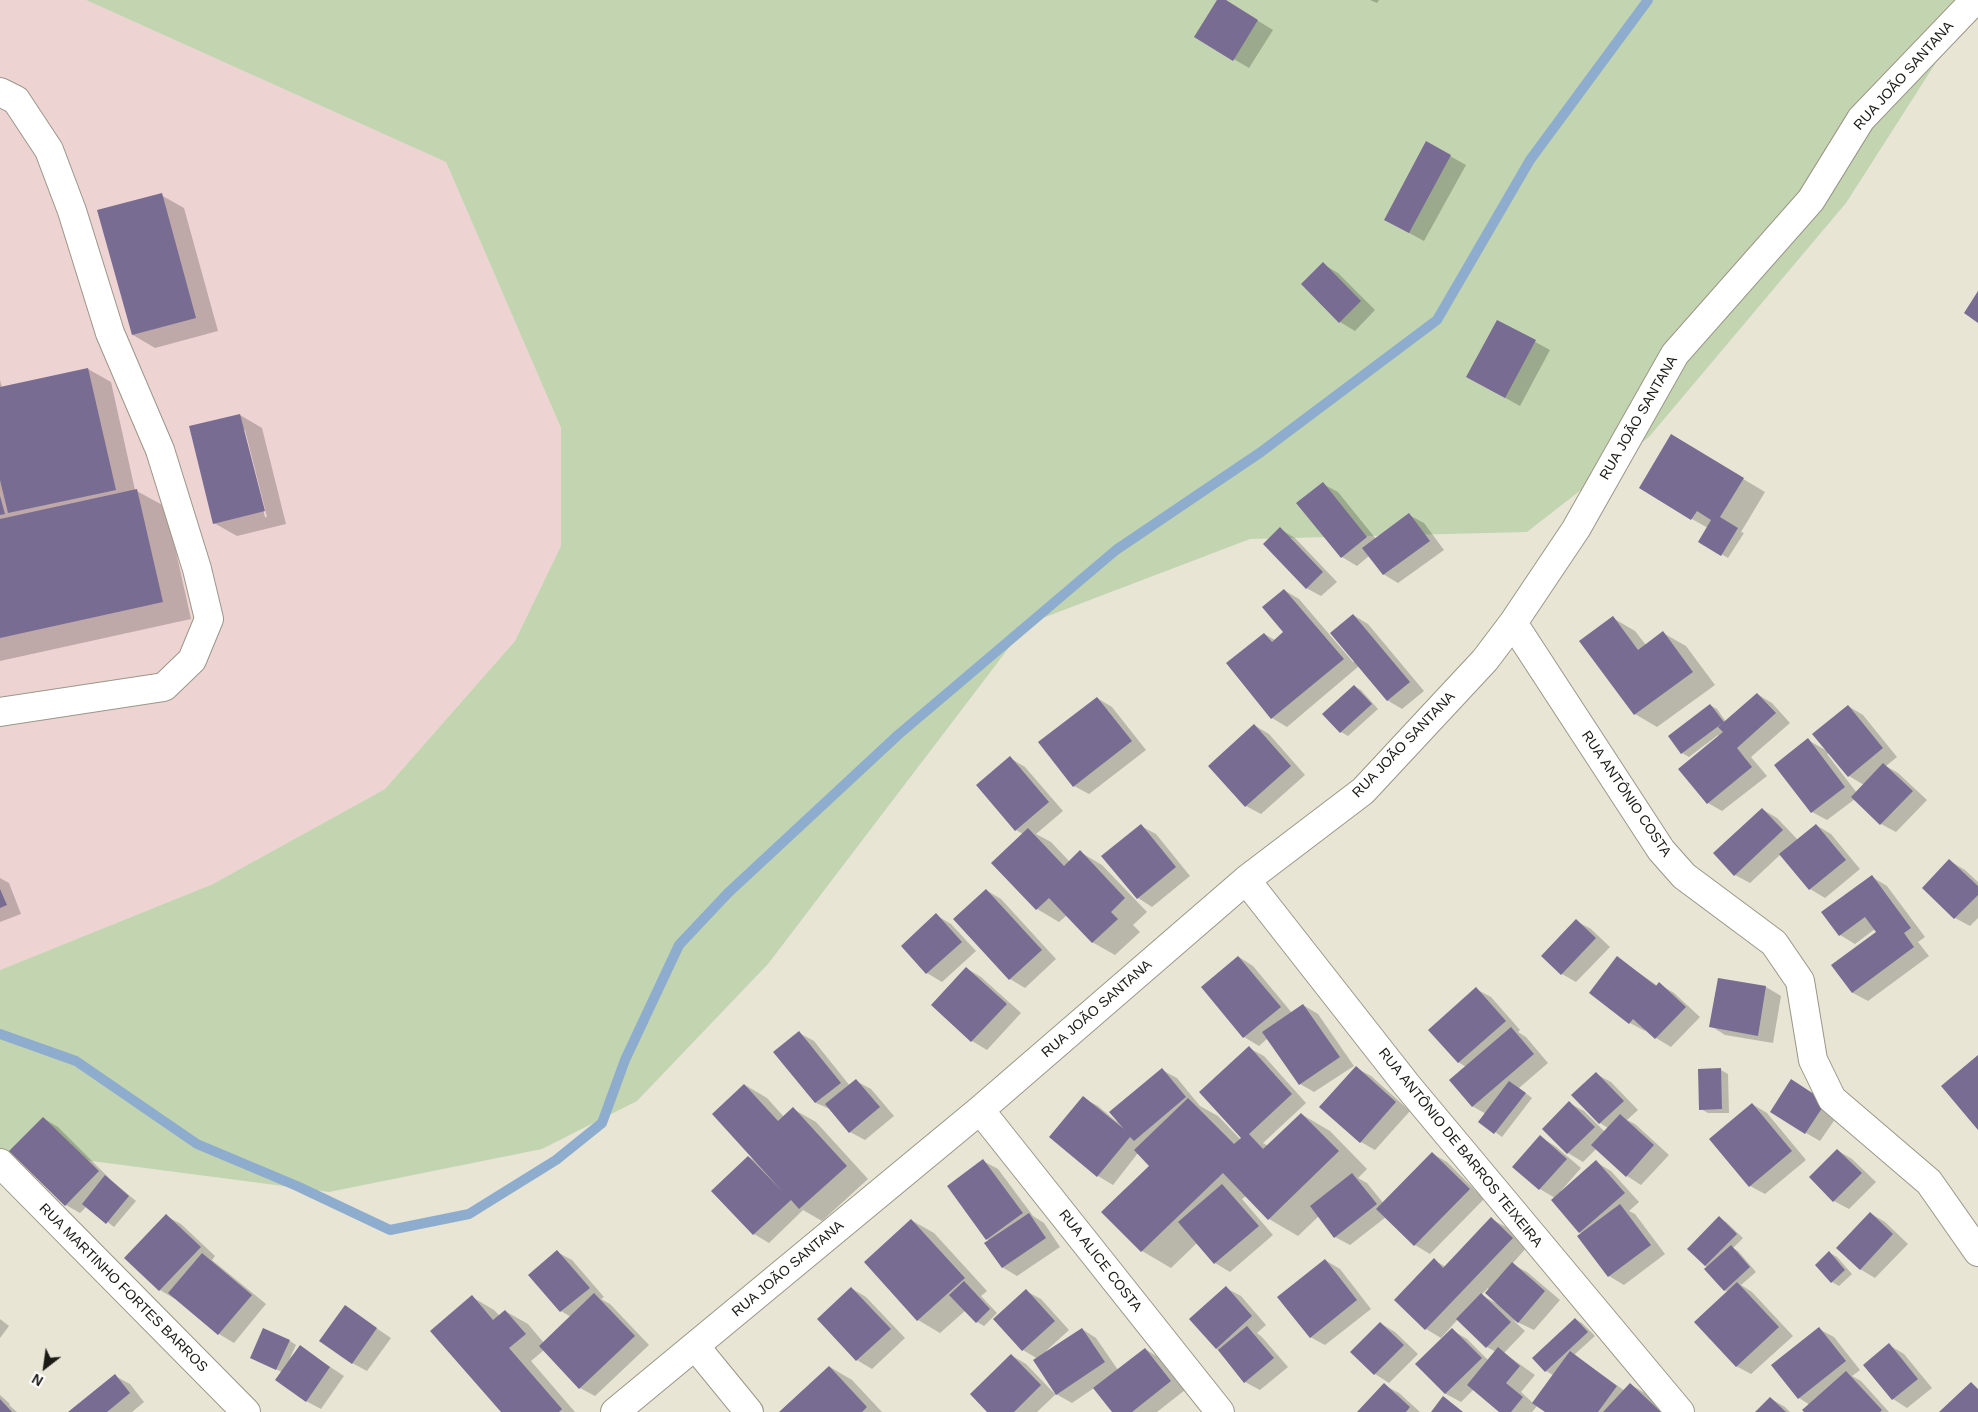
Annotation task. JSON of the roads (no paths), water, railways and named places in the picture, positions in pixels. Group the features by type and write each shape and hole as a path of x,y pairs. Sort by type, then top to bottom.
{"street":[{"name":"RUA JOÃO SANTANA","path":"615,1412 980,1110 1246,880 1363,791 1473,673 1513,623 1576,529 1675,354 1811,200 1861,119 1975,0"},
{"path":"0,92 16,100 49,150 72,211 110,333 160,450 197,569 209,619 192,660 164,687 0,712"},
{"name":"RUA ANTÔNIO COSTA","path":"1513,623 1661,850 1684,876 1774,943 1800,981 1813,1060 1832,1098 1929,1182 1978,1252"},
{"name":"RUA ANTÔNIO DE BARROS TEIXEIRA","path":"1246,880 1406,1084 1680,1412"},
{"name":"RUA ALICE COSTA","path":"980,1110 1220,1412"},
{"name":"RUA MARTINHO FORTES BARROS","path":"0,1163 246,1412"},
{"path":"694,1346 749,1412"}],"waterway":[{"path":"0,1034 76,1061 197,1144 297,1186 390,1230 469,1214 556,1160 602,1123 625,1060 679,945 728,893 898,735 1116,550 1261,452 1437,320 1530,160 1648,0"}]}
